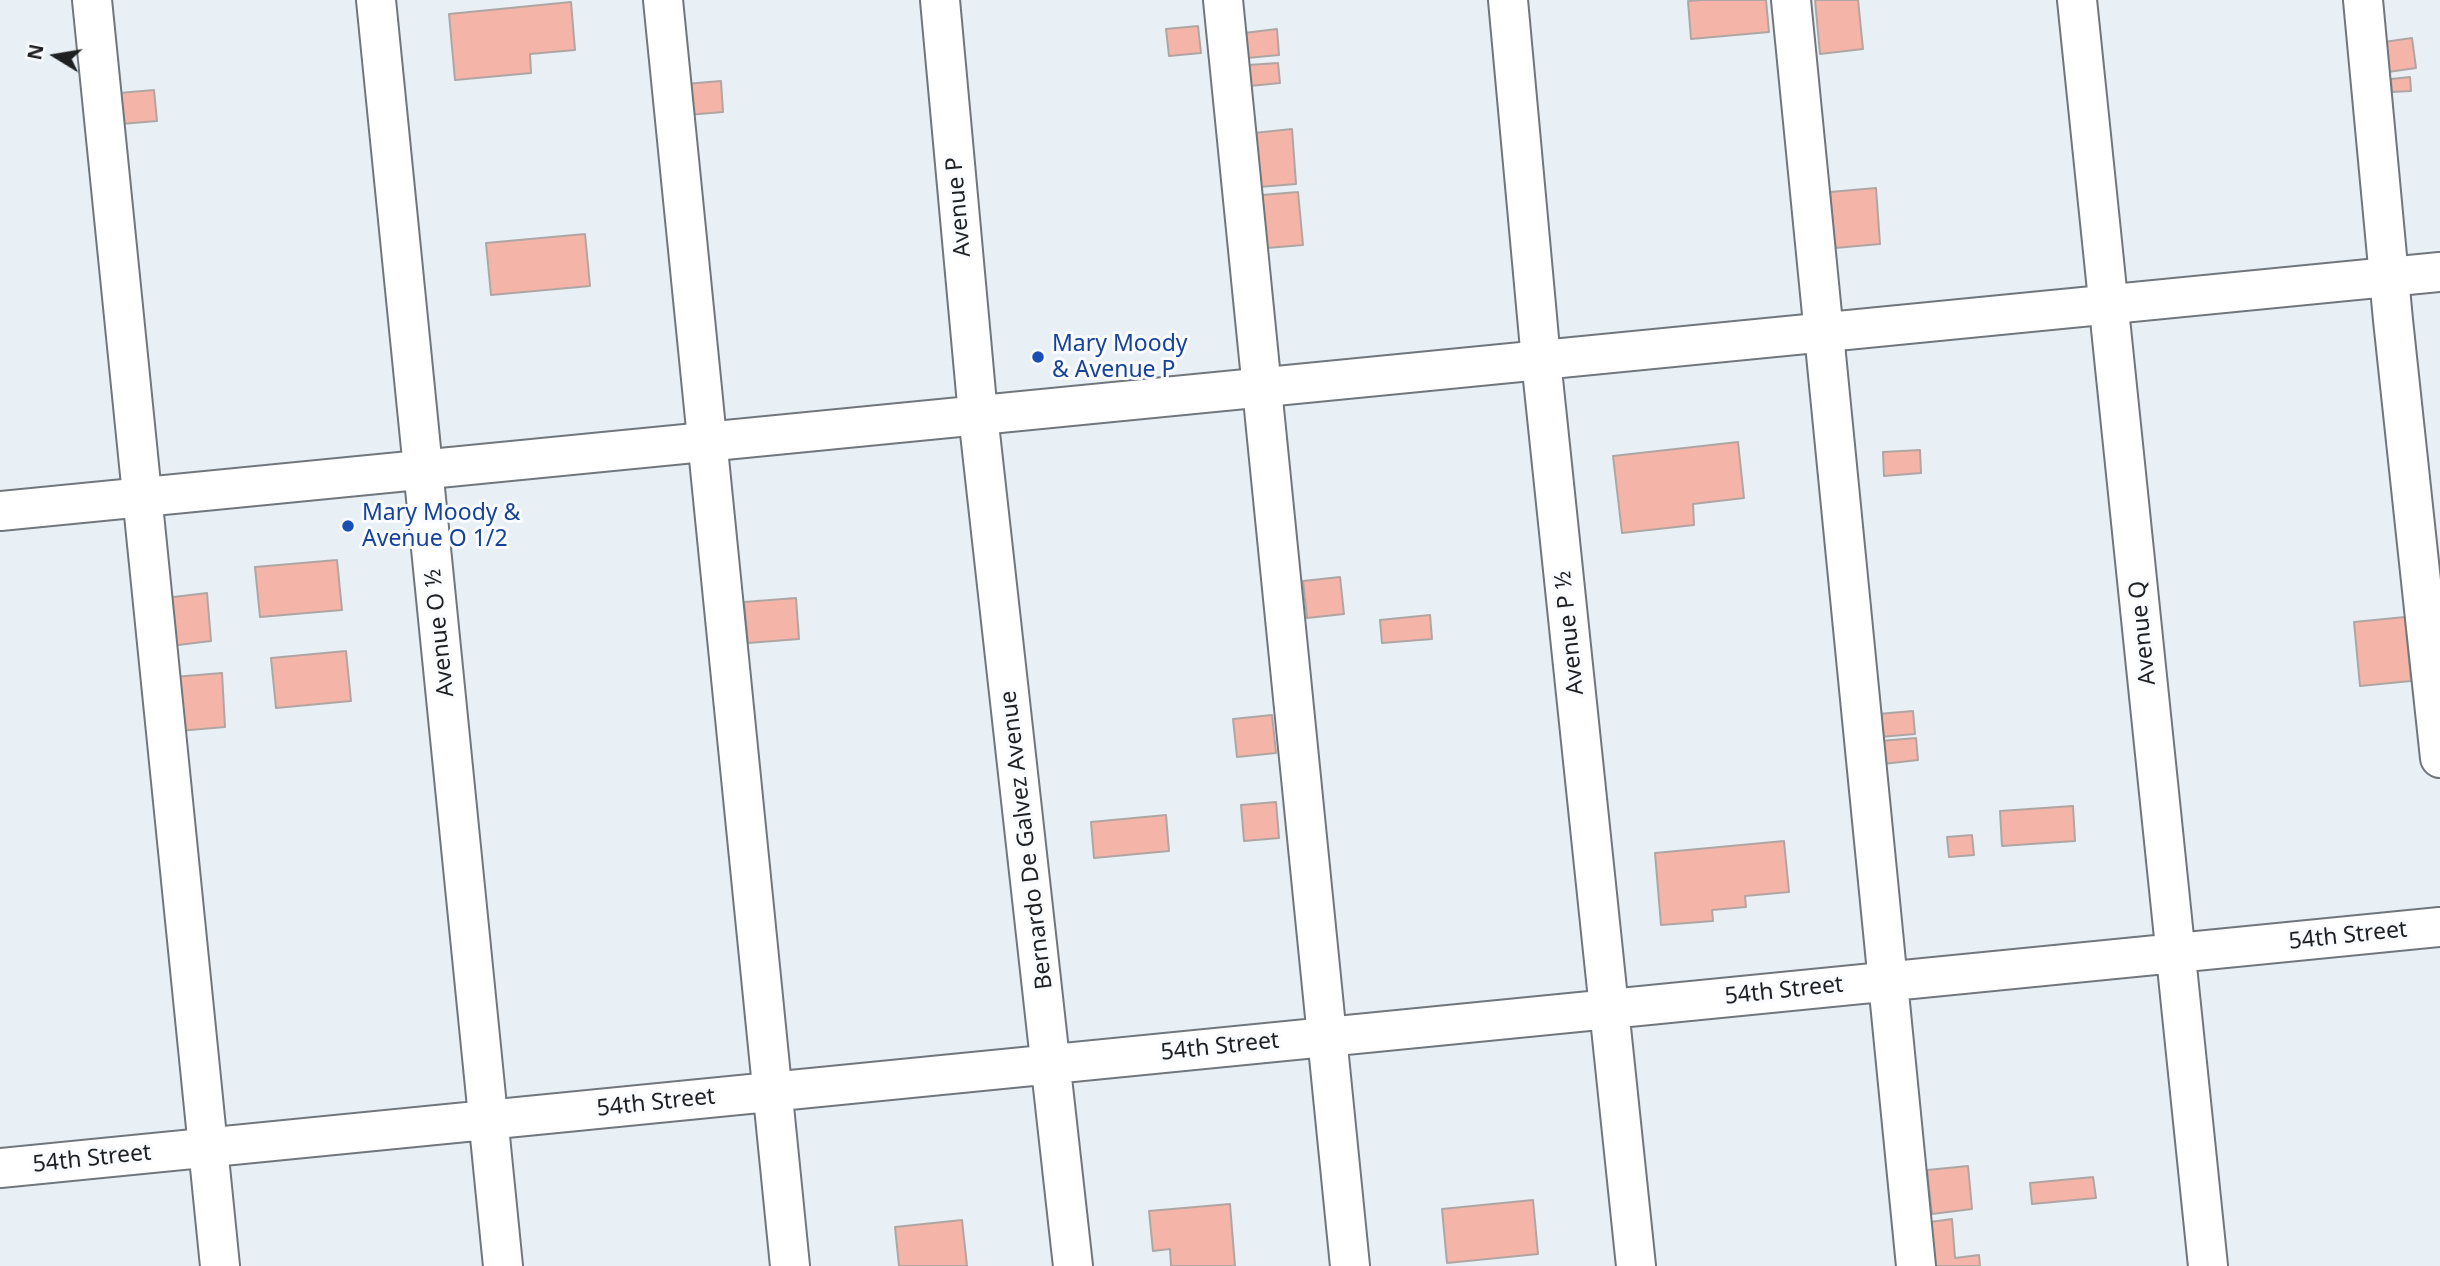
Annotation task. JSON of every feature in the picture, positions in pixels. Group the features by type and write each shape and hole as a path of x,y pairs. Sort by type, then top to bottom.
{"street":[{"path":"92,0 220,1266"},
{"name":"Avenue O ½","path":"376,0 503,1266"},
{"path":"663,0 790,1266"},
{"name":"Avenue P","path":"940,0 978,415"},
{"path":"1223,0 1350,1266"},
{"name":"Avenue P ½","path":"1508,0 1541,360 1636,1266"},
{"path":"1791,0 1916,1266"},
{"name":"Avenue Q","path":"2077,0 2208,1266"},
{"path":"2363,0 2389,277 2440,758"},
{"path":"0,511 2440,272"},
{"name":"Bernardo De Galvez Avenue","path":"978,415 1073,1266"},
{"name":"54th Street","path":"0,1168 2440,927"}],"building":[{"path":"1766,0 1769,32 1691,39 1688,1"},
{"path":"1815,0 1858,0 1863,49 1820,54"},
{"path":"571,2 575,50 530,54 531,73 455,80 449,14"},
{"path":"1198,26 1201,53 1169,56 1166,29"},
{"path":"1277,29 1279,55 1247,58 1244,33"},
{"path":"2412,38 2416,68 2381,73 2377,43"},
{"path":"1278,63 1280,83 1250,86 1248,65"},
{"path":"2410,77 2411,91 2392,92 2391,79"},
{"path":"721,81 723,112 687,115 685,84"},
{"path":"154,90 157,121 121,124 119,93"},
{"path":"1292,129 1296,184 1259,187 1254,133"},
{"path":"1876,188 1880,244 1835,248 1830,192"},
{"path":"1298,192 1303,245 1267,248 1262,195"},
{"path":"585,234 590,286 491,295 486,243"},
{"path":"1738,442 1744,498 1693,504 1694,525 1622,533 1613,456"},
{"path":"1920,450 1921,473 1884,476 1883,452"},
{"path":"337,560 342,610 260,617 255,567"},
{"path":"1340,577 1344,614 1307,618 1303,581"},
{"path":"207,593 211,641 170,646 165,598"},
{"path":"796,598 799,639 748,643 744,602"},
{"path":"1430,615 1432,639 1382,643 1380,620"},
{"path":"2405,617 2411,681 2360,686 2354,622"},
{"path":"346,651 351,701 276,708 271,658"},
{"path":"222,673 225,727 178,731 174,677"},
{"path":"1913,711 1915,734 1880,737 1878,714"},
{"path":"1272,715 1276,753 1237,757 1233,719"},
{"path":"1916,738 1918,760 1883,764 1880,741"},
{"path":"1276,802 1279,838 1244,841 1241,805"},
{"path":"2073,806 2075,841 2002,846 2000,811"},
{"path":"1166,815 1169,851 1094,858 1091,822"},
{"path":"1972,835 1974,855 1949,857 1947,837"},
{"path":"1784,841 1789,892 1745,896 1746,907 1712,910 1713,921 1661,925 1655,853"},
{"path":"1968,1166 1972,1209 1932,1214 1927,1170"},
{"path":"2093,1177 2096,1198 2032,1204 2030,1183"},
{"path":"1533,1200 1538,1254 1447,1263 1442,1209"},
{"path":"1230,1204 1235,1266 1171,1266 1170,1249 1153,1251 1149,1211"},
{"path":"1952,1219 1955,1258 1979,1255 1980,1266 1935,1266 1930,1222"},
{"path":"962,1220 967,1266 899,1266 895,1227"}],"place":[{"name":"Mary Moody & Avenue P","path":"1038,357"},
{"name":"Mary Moody & Avenue O 1/2","path":"348,526"}]}
